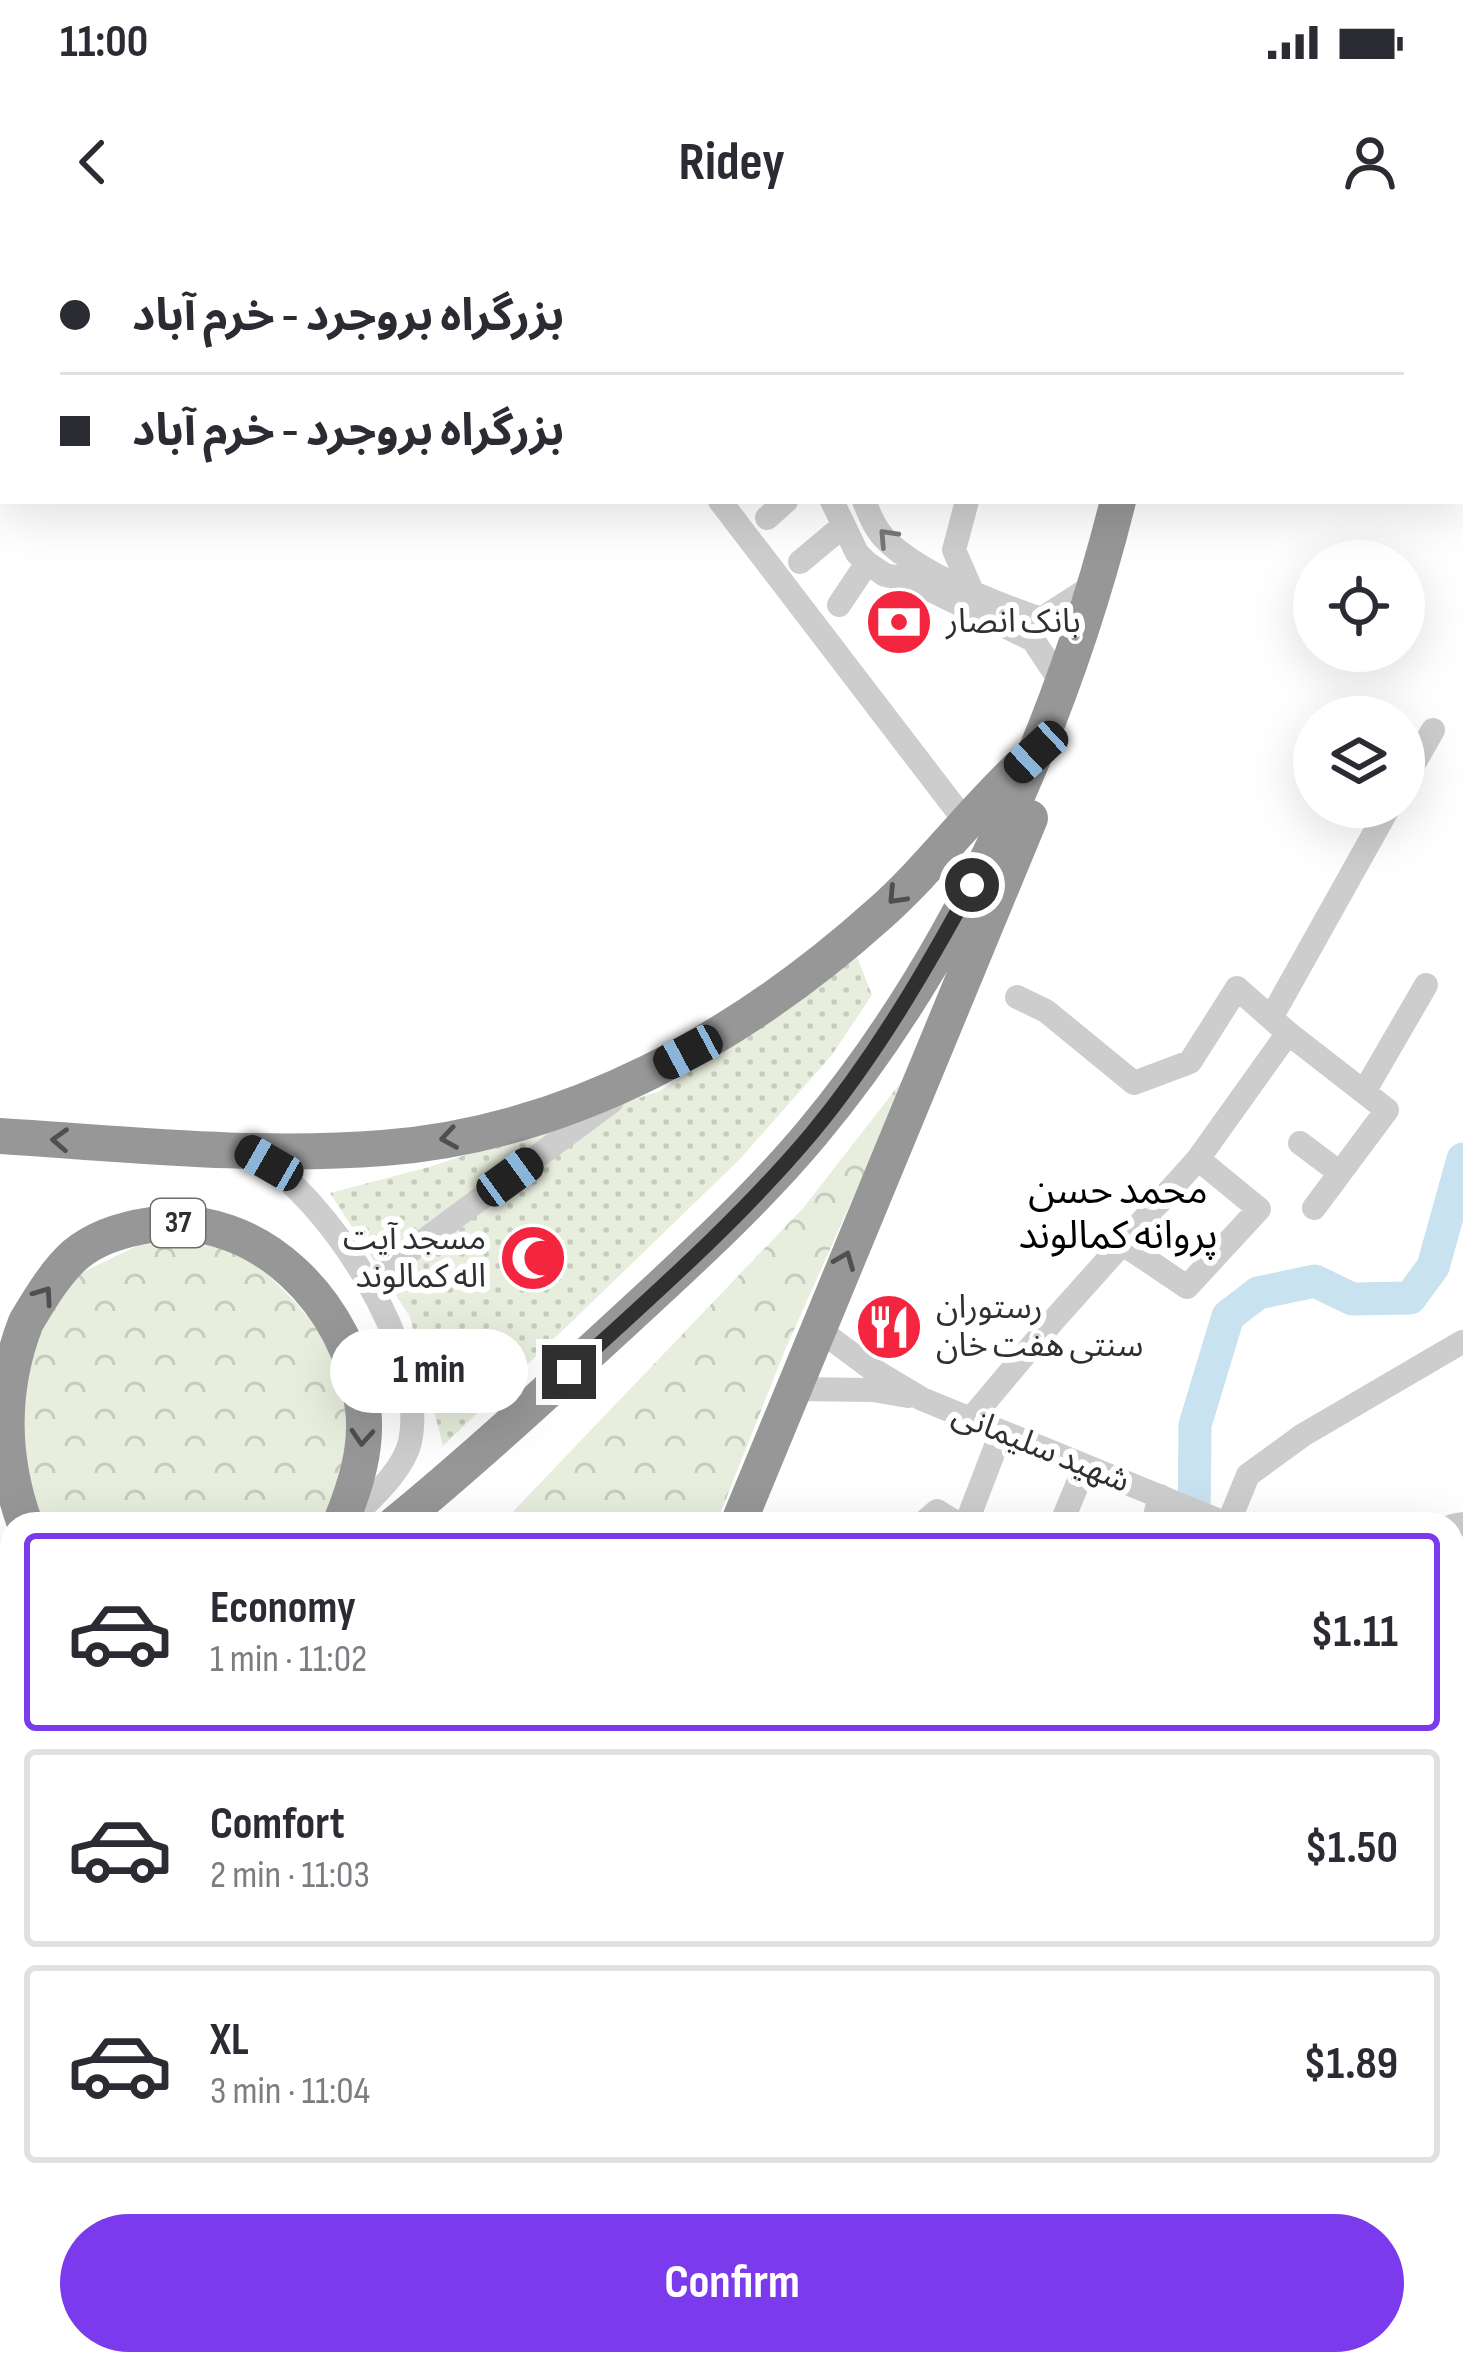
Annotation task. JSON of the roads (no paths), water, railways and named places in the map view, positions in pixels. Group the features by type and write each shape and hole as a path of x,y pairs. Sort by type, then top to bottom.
{"highway":[{"path":"410,1512 666,1282 812,1132 918,982 981,868 1036,752 1063,685 1117,504"},
{"path":"743,1512 1032,814 1099,633 1128,504"},
{"path":"0,1136 247,1150 388,1148 479,1133 555,1111 652,1072 746,1016 811,970 881,912 1036,752"},
{"path":"449,1512 693,1288 824,1149 932,1001 1032,814"},
{"name":"37","path":"21,1512 3,1464 1,1438 0,1398 16,1340 42,1295 75,1256 117,1232 170,1222 210,1227 246,1239 286,1265 316,1295 337,1326 354,1364 363,1409 358,1472 346,1512"}],"street":[{"path":"722,504 965,821"},
{"path":"833,504 857,553 868,563 885,575 910,580 1034,640 1063,685"},
{"path":"866,504 888,543 916,562 1041,619 1096,584"},
{"path":"966,504 954,550 971,589"},
{"path":"800,562 843,526"},
{"path":"839,605 868,563"},
{"path":"1425,744 1433,730"},
{"path":"970,1420 1198,1160 1279,1026 1378,828"},
{"path":"1364,1092 1426,986"},
{"path":"1017,997 1046,1012 1134,1083 1190,1062 1237,988 1387,1110 1314,1208"},
{"path":"368,1282 652,1072"},
{"path":"1300,1143 1340,1173"},
{"path":"247,1150 269,1163 300,1193 368,1282 397,1342 406,1380 409,1447 383,1485 355,1512"},
{"path":"1123,1244 1187,1287 1259,1209 1198,1160"},
{"name":"شهید سلیمانی","path":"817,1328 922,1399 1198,1512"},
{"path":"1232,1512 1248,1475 1303,1436 1462,1342"},
{"name":"شهید سلیمانی","path":"792,1389 873,1390 922,1399"},
{"path":"967,1512 1001,1433"},
{"path":"1066,1512 1085,1466"},
{"path":"1156,1512 1160,1496"}],"waterway":[{"path":"1194,1512 1195,1425 1228,1316 1258,1293 1315,1281 1352,1299 1410,1298 1433,1267 1463,1159"}],"place":[{"name":"بانک انصار","path":"899,622"},
{"name":"مسجد آیت اله کمالوند","path":"533,1258"},
{"name":"رستوران سنتی هفت خان","path":"889,1327"}],"district":[{"name":"محمد حسن پروانه کمالوند","path":"1118,1214"}]}
